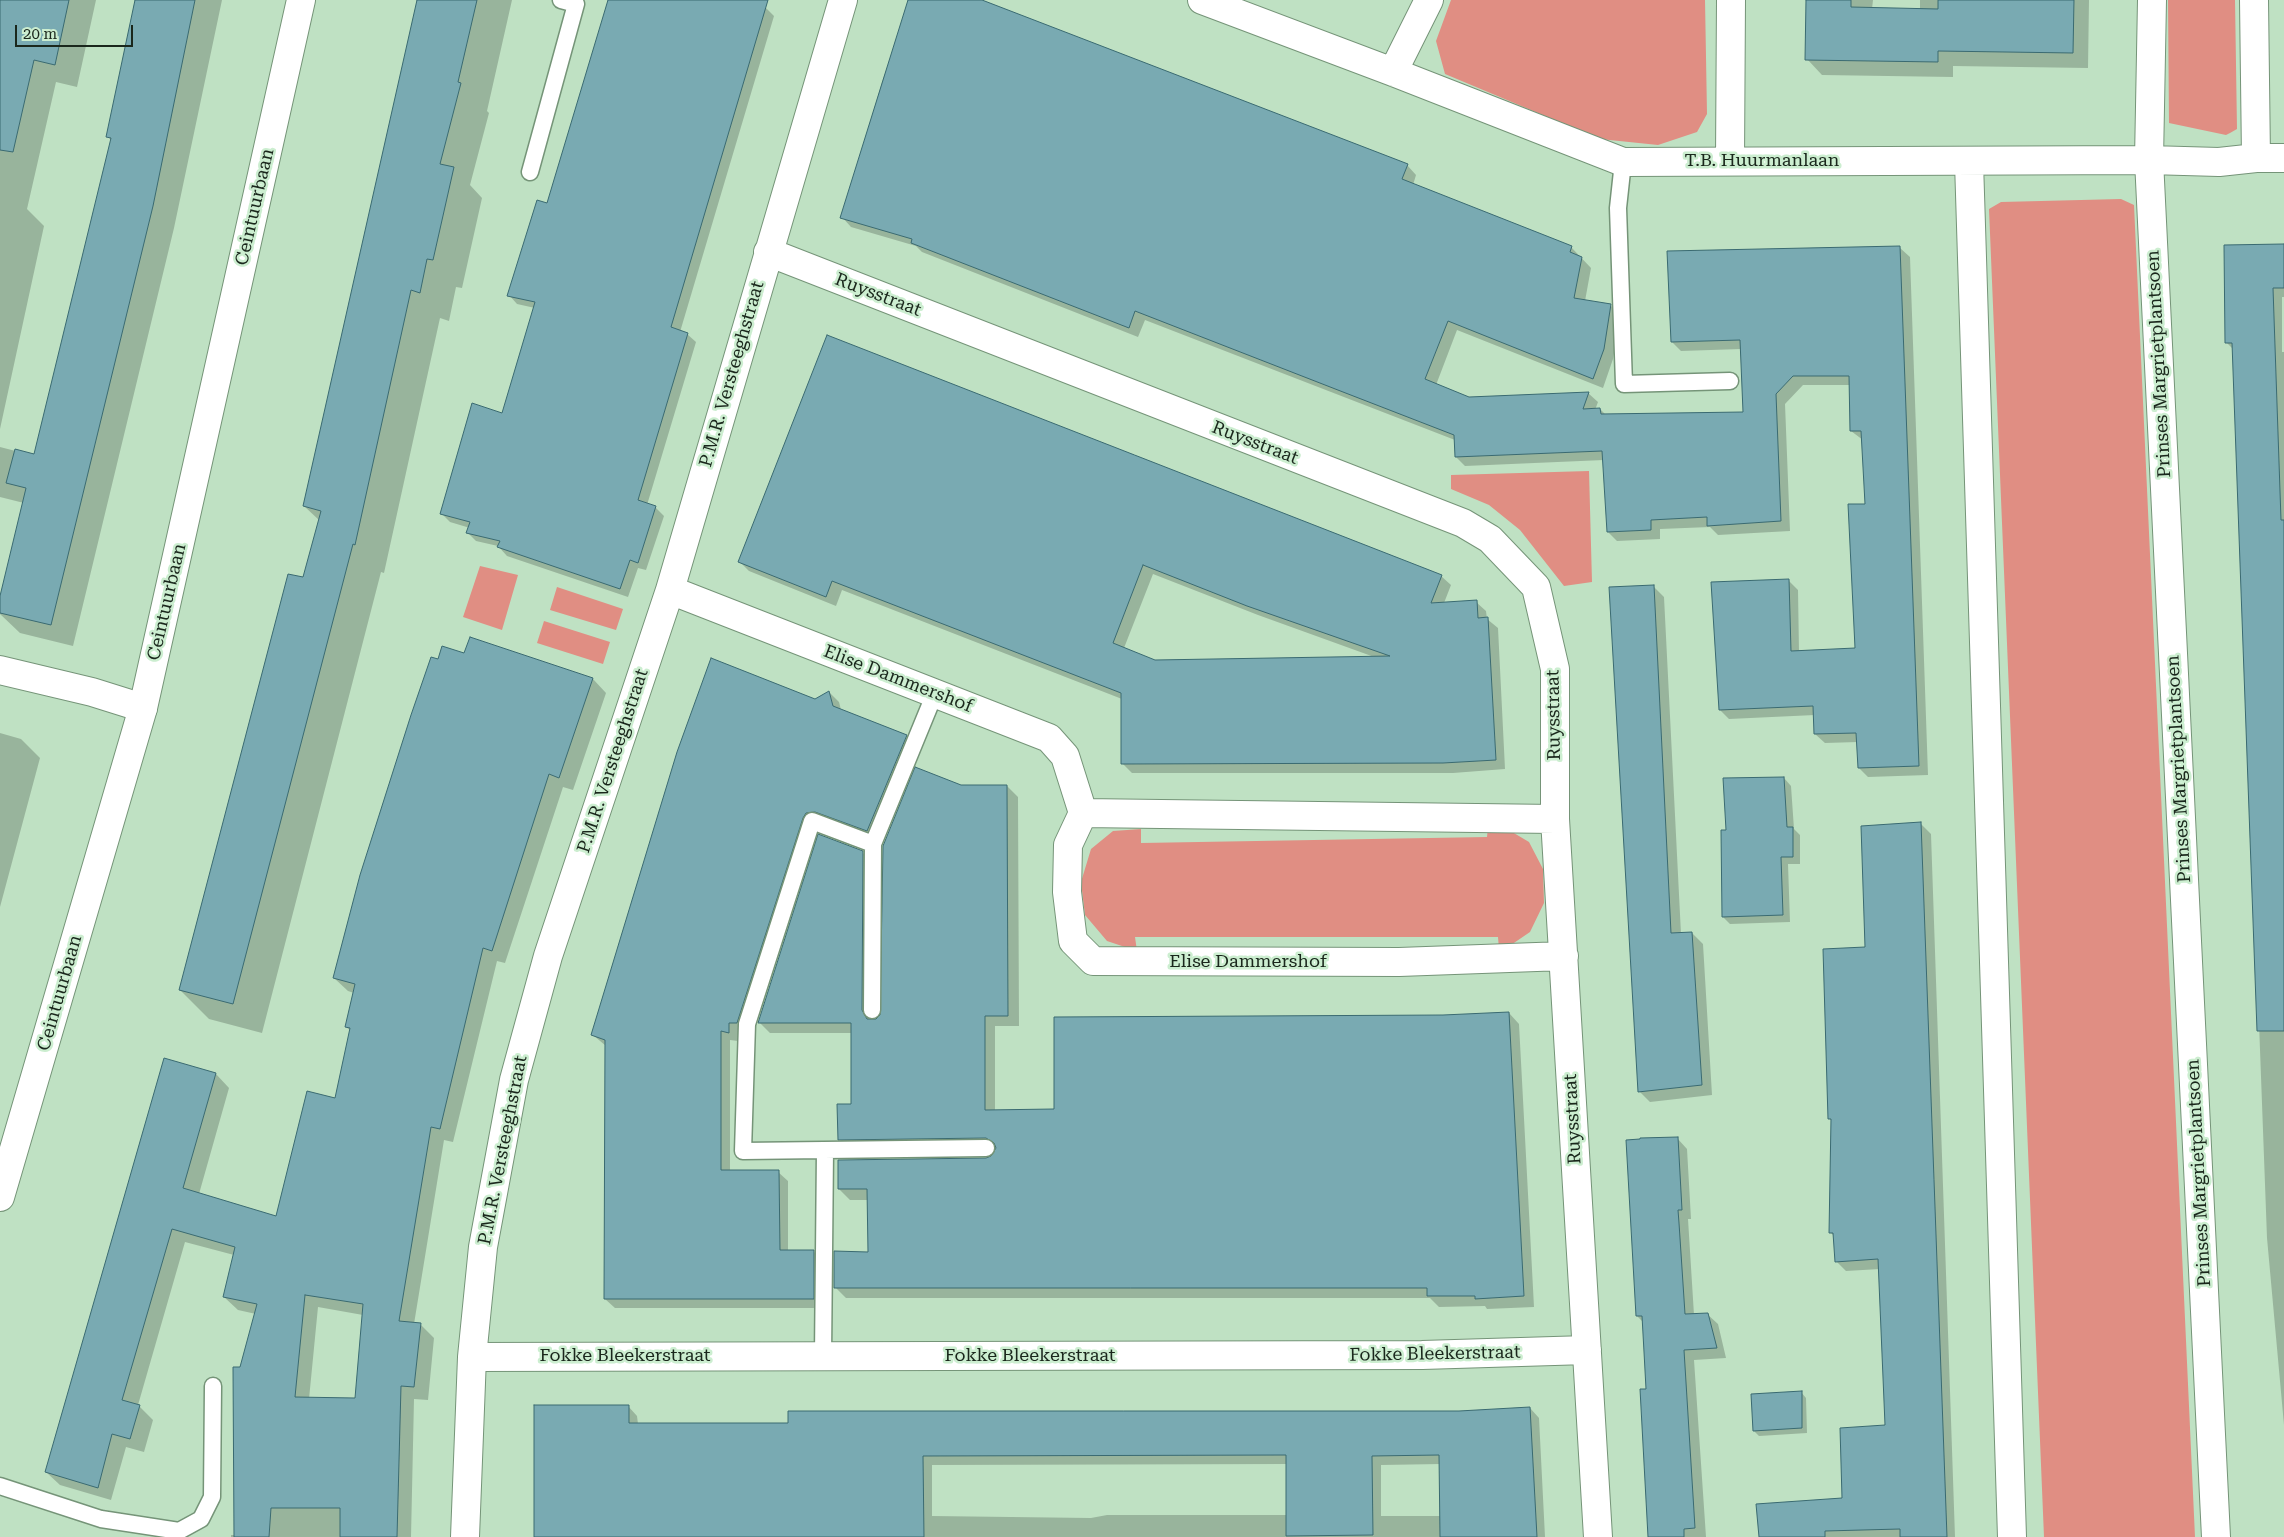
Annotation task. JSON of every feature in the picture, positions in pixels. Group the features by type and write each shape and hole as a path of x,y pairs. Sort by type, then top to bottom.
{"street":[{"name":"Ceintuurbaan","path":"0,1196 143,708 301,0"},
{"name":"P.M.R. Versteeghstraat","path":"465,1537 472,1357 483,1248 514,1080 548,956 670,590 842,0"},
{"name":"T.B. Huurmanlaan","path":"1202,0 1623,162 1730,160 1969,162 2149,160 2219,162 2256,158 2284,158"},
{"path":"1393,72 1429,0"},
{"path":"1730,160 1731,0"},
{"name":"Prinses Margrietplantsoen","path":"2152,0 2149,160 2216,1537"},
{"path":"2254,0 2256,158"},
{"path":"1969,162 2012,1537"},
{"name":"Ruysstraat","path":"768,252 1463,522 1490,539 1536,587 1555,668 1555,819 1598,1537"},
{"name":"Elise Dammershof","path":"670,590 1049,738 1065,756 1083,813 1068,844 1067,892 1073,941 1093,961 1389,962 1564,956"},
{"path":"0,670 92,692 143,708"},
{"path":"1083,813 1555,819"},
{"name":"Fokke Bleekerstraat","path":"472,1357 1429,1355 1587,1350"}],"lane":[{"path":"530,172 576,4 561,0"},
{"path":"1623,162 1618,208 1624,384 1730,381"},
{"path":"872,1010 873,844 935,693"},
{"path":"873,844 812,821 747,1024 743,1151 986,1148"},
{"path":"823,1356 825,1150"},
{"path":"0,1486 101,1519 178,1531 201,1519 212,1497 213,1386"}],"shaded area":[{"path":"1451,0 1705,0 1707,114 1697,132 1658,145 1600,139 1445,74 1436,41"},
{"path":"2168,0 2235,0 2237,129 2226,135 2169,123"},
{"path":"2121,199 2134,205 2195,1537 2044,1537 1989,209 2001,202"},
{"path":"1589,471 1592,582 1564,586 1520,530 1489,505 1451,489 1451,475"},
{"path":"480,566 518,575 502,630 463,617"},
{"path":"557,587 623,609 616,630 550,610"},
{"path":"544,621 610,642 603,664 537,643"},
{"path":"1502,826 1529,842 1543,869 1544,903 1530,932 1505,949 1499,949 1498,937 1135,937 1137,951 1107,941 1085,915 1081,882 1091,849 1113,831 1141,829 1141,843 1487,837 1488,827"}],"building":[{"path":"0,0 69,0 55,65 34,60 13,152 0,150"},
{"path":"135,0 195,0 153,206 51,625 0,613 0,596 26,488 6,483 15,449 34,454 111,138 106,137"},
{"path":"417,0 477,0 458,82 461,83 440,164 454,167 433,260 427,259 420,293 411,290 355,545 353,544 233,1004 179,990 288,574 303,577 321,511 303,506"},
{"path":"608,0 768,0 671,327 688,333 638,500 656,506 638,563 630,560 620,589 497,547 500,541 466,533 470,522 440,514 472,403 502,413 535,302 507,296 537,200 547,203"},
{"path":"908,0 982,0 1408,164 1402,179 1572,246 1570,252 1582,257 1574,298 1611,304 1604,349 1593,379 1448,321 1425,379 1469,397 1589,392 1583,409 1600,408 1601,414 1743,412 1740,340 1671,342 1667,251 1900,246 1919,766 1858,768 1856,733 1814,734 1813,706 1719,710 1711,582 1789,579 1791,651 1855,648 1848,504 1865,504 1861,431 1850,431 1849,376 1793,376 1776,394 1781,521 1707,526 1707,517 1651,520 1651,530 1607,532 1602,451 1455,457 1454,435 1135,311 1129,328 911,243 912,239 840,218"},
{"path":"1806,0 1851,0 1851,7 1938,9 1938,0 2074,0 2073,53 1938,51 1938,62 1805,60"},
{"path":"2284,244 2284,288 2273,288 2281,520 2284,520 2284,1031 2257,1031 2232,343 2225,343 2224,245"},
{"path":"827,335 1442,575 1431,603 1477,600 1478,618 1488,617 1496,760 1443,763 1121,764 1121,693 832,581 826,597 738,562","holes":["1143,565 1247,606 1390,656 1155,660 1113,643"]},
{"path":"1654,585 1671,933 1692,932 1702,1085 1638,1092 1609,587"},
{"path":"470,637 593,678 559,778 549,774 492,951 483,948 440,1129 431,1127 399,1321 421,1323 414,1387 401,1386 397,1537 340,1537 340,1508 271,1508 269,1537 234,1537 233,1367 240,1367 257,1304 223,1297 235,1247 172,1229 122,1400 140,1405 130,1439 112,1434 98,1488 45,1472 164,1058 216,1073 183,1188 276,1216 307,1091 335,1098 350,1028 345,1027 355,984 333,978 360,875 411,715 431,657 438,659 442,646 464,653","holes":["305,1295 363,1304 355,1398 295,1397"]},
{"path":"711,658 815,699 829,691 833,706 907,735 867,831 815,812 806,813 737,1023 729,1023 729,1033 721,1031 721,1170 779,1170 780,1250 814,1250 814,1299 604,1299 605,1040 591,1035 677,752"},
{"path":"915,767 961,785 1007,785 1008,1016 985,1016 985,1110 1054,1109 1054,1017 1443,1015 1509,1012 1524,1296 1475,1299 1475,1296 1427,1296 1427,1288 834,1288 834,1251 868,1252 867,1189 838,1189 838,1160 986,1158 991,1156 996,1148 994,1143 986,1138 838,1140 837,1104 851,1104 851,1023 758,1023 818,834 863,851 862,1010 867,1019 876,1019 880,1015 883,846"},
{"path":"1784,777 1787,827 1793,827 1793,857 1781,857 1783,915 1722,917 1721,830 1726,830 1723,778"},
{"path":"1921,822 1947,1537 1900,1537 1900,1529 1825,1531 1825,1537 1759,1537 1756,1504 1842,1498 1840,1428 1885,1425 1878,1259 1835,1262 1833,1233 1829,1233 1831,1119 1828,1119 1823,949 1865,947 1861,826"},
{"path":"1678,1137 1682,1210 1678,1210 1685,1314 1708,1313 1717,1348 1684,1350 1695,1528 1684,1529 1684,1537 1648,1537 1640,1389 1646,1389 1644,1352 1642,1316 1636,1316 1626,1140"},
{"path":"1802,1391 1802,1428 1753,1431 1751,1394"},
{"path":"534,1405 629,1405 629,1423 788,1423 788,1411 1459,1411 1530,1407 1537,1537 1440,1537 1439,1455 1372,1456 1373,1535 1286,1536 1286,1455 923,1456 924,1537 534,1537"}]}
